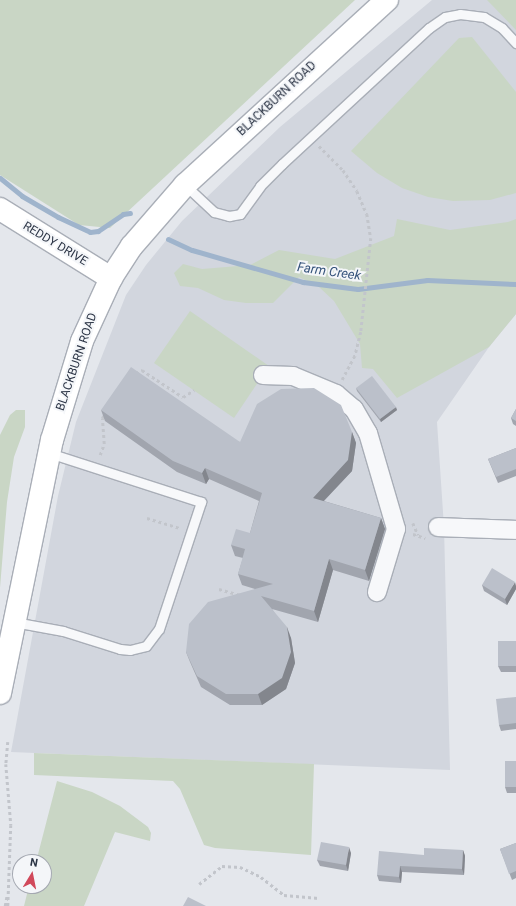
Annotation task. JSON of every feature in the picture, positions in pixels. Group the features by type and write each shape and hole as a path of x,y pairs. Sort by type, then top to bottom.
{"street":[{"name":"BLACKBURN ROAD","path":"0,693 49,453 82,341 111,278 132,246 185,185 387,0"},
{"name":"REDDY DRIVE","path":"0,209 111,278"},
{"path":"263,375 293,376 333,392 354,409 368,433 396,529 377,592"},
{"path":"434,534 516,530"}],"lane":[{"path":"185,185 214,212 229,216 240,214 269,176 429,28 444,17 460,14 484,17 502,28 516,43"},
{"path":"14,622 63,631 120,649 130,650 146,646 159,629 201,502 49,453"}],"path":[{"path":"310,137 343,170 363,202 371,238 367,293 358,347 350,367 333,392"},
{"path":"132,375 142,370 183,397 194,390"},
{"path":"100,455 104,444 102,418 107,412"},
{"path":"147,518 191,532"},
{"path":"396,529 434,534"},
{"path":"219,589 246,596"},
{"path":"6,906 12,825 6,764 8,742"},
{"path":"199,884 222,866 240,867 261,877 284,895 319,898"}],"shaded area":[{"path":"432,0 516,0 516,314 489,347 437,422 444,527 450,770 11,752 58,496 76,422 126,295 146,265 182,221 280,127"}],"green space":[{"path":"0,0 355,0 110,228 79,225 0,175"},
{"path":"487,0 516,0 516,30"},
{"path":"472,37 516,92 516,193 490,200 453,201 428,197 402,188 377,173 351,151 459,38"},
{"path":"397,219 450,230 508,222 516,219 516,314 489,347 397,398 373,369 362,368 360,344 334,301 319,287 299,277 273,303 246,303 224,300 198,288 180,286 174,273 183,264 202,269 250,265 279,250 335,259 394,236"},
{"path":"190,311 269,366 234,418 154,363"},
{"path":"16,410 25,410 25,427 14,457 7,502 0,588 0,435 10,415"},
{"path":"34,753 314,764 311,855 215,848 204,845 180,789 173,781 34,775"},
{"path":"57,781 92,792 120,806 148,827 151,833 150,841 115,832 84,906 24,906 27,894 52,894 52,854 38,854"}],"building":[{"path":"131,367 240,442 257,404 281,389 314,388 341,405 352,432 348,460 313,498 381,518 365,570 329,559 314,611 261,596 287,627 291,652 282,678 258,694 226,694 197,676 186,652 189,624 208,602 273,584 238,574 245,549 231,545 236,529 250,533 262,493 205,468 202,473 173,461 101,410"},
{"path":"372,376 396,407 380,419 356,388"},
{"path":"516,409 516,421 511,418"},
{"path":"516,448 516,469 496,477 488,459"},
{"path":"492,568 515,582 505,599 482,585"},
{"path":"498,641 516,641 516,666 498,666"},
{"path":"516,697 516,723 499,725 496,699"},
{"path":"505,761 516,761 516,787 505,787"},
{"path":"321,842 349,847 346,865 317,860"},
{"path":"516,843 516,871 509,874 500,849"},
{"path":"424,848 463,850 462,869 400,866 399,877 377,875 379,851 424,855"},
{"path":"188,897 206,906 183,906"}],"waterway":[{"name":"Farm Creek","path":"0,178 22,196 58,217 90,232 98,231 123,214 130,213"},
{"name":"Farm Creek","path":"168,239 192,250 303,282 358,289 427,280 516,284"}]}
